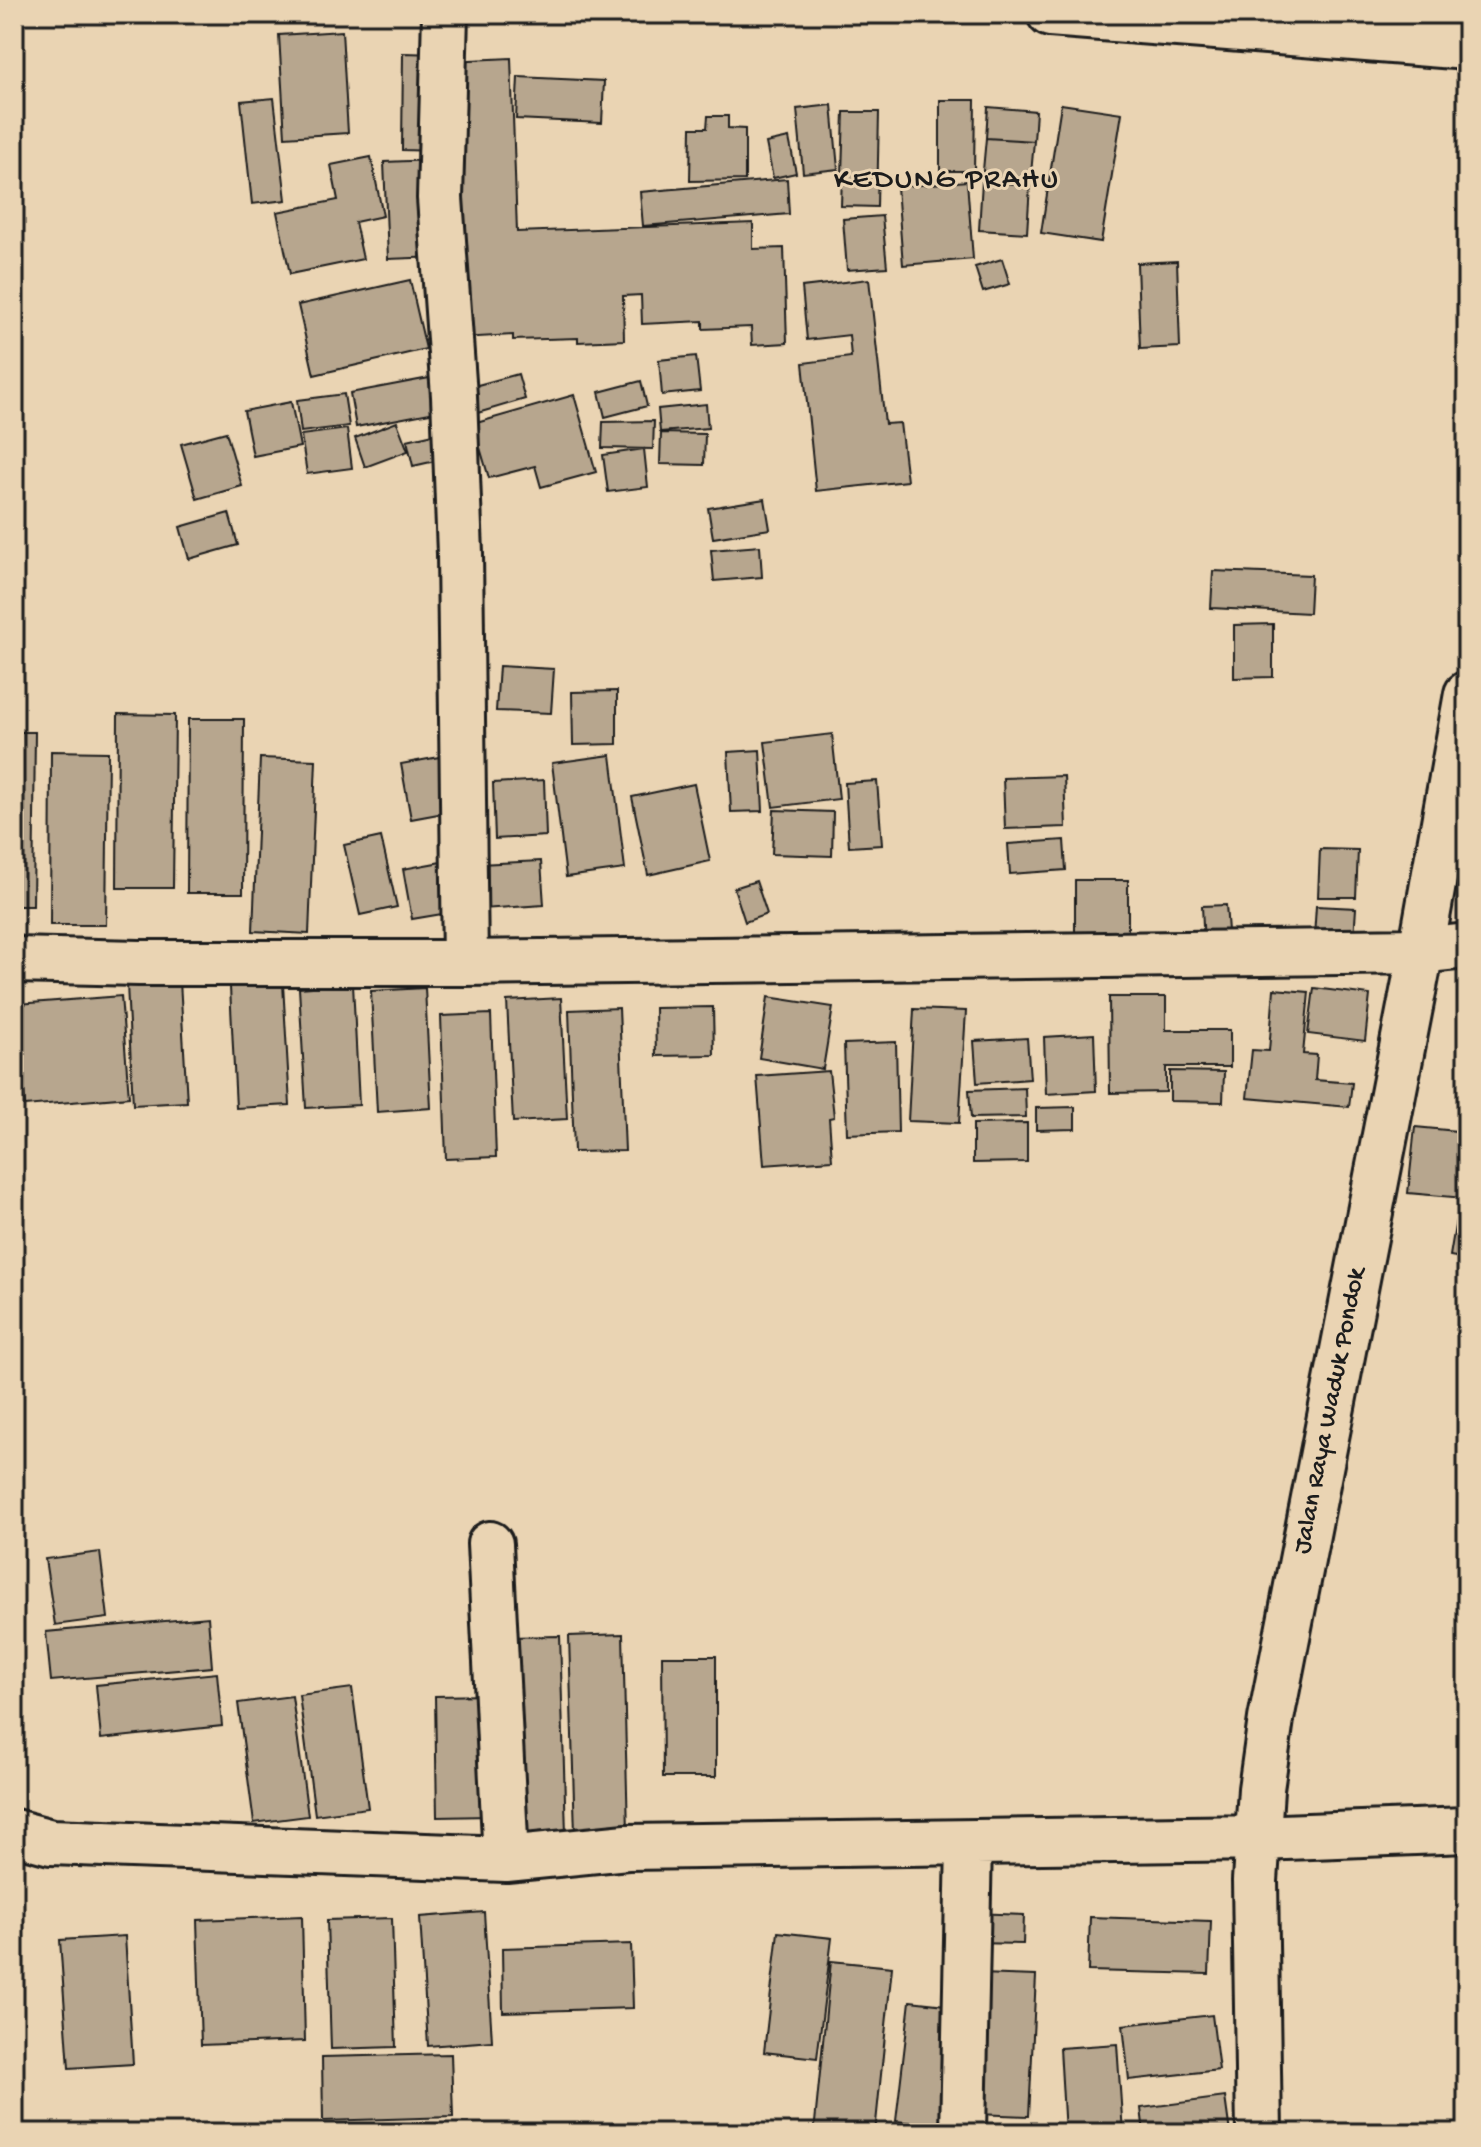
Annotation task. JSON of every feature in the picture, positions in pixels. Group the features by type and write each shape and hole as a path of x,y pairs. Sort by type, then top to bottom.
{"main road":[{"path":"445,14 440,198 454,396 460,554 465,963"},
{"path":"1050,14 1467,47"},
{"name":"Jalan Raya Waduk Pondok","path":"1259,2133 1255,1881 1271,1719 1421,951 1467,694"},
{"path":"14,960 465,963 1421,951 1467,946"},
{"path":"490,1544 506,1859"},
{"path":"14,1832 51,1842 506,1859 627,1847 1258,1838 1467,1830"},
{"path":"963,2133 969,1843"}],"building":[{"path":"342,31 348,133 285,137 279,35"},
{"path":"403,53 439,54 437,151 402,150"},
{"path":"511,58 517,232 753,223 753,249 784,248 787,343 752,345 751,327 703,329 703,321 642,324 641,295 623,296 624,340 513,340 513,335 460,338 450,61"},
{"path":"518,77 604,81 602,123 516,119"},
{"path":"274,98 286,200 252,204 241,101"},
{"path":"940,100 975,100 974,171 940,171"},
{"path":"1061,104 1122,113 1101,242 1041,233"},
{"path":"832,105 838,169 803,173 797,109"},
{"path":"988,107 1036,111 1034,141 986,138"},
{"path":"844,112 879,112 877,207 841,206"},
{"path":"708,116 728,116 728,128 745,129 745,180 690,181 691,128 707,128"},
{"path":"789,138 796,173 773,178 766,143"},
{"path":"986,138 1034,141 1030,185 982,181"},
{"path":"371,157 383,216 355,222 363,259 290,274 277,212 338,200 331,165"},
{"path":"434,160 438,257 388,259 384,162"},
{"path":"787,179 789,214 643,226 640,192"},
{"path":"967,181 973,259 903,265 897,187"},
{"path":"982,181 1030,185 1027,233 979,230"},
{"path":"882,216 887,267 847,270 843,219"},
{"path":"1002,259 1010,284 983,292 975,267"},
{"path":"1177,261 1180,347 1140,349 1137,263"},
{"path":"869,279 885,424 900,423 907,481 816,491 803,363 851,357 849,335 807,340 802,287"},
{"path":"410,280 426,349 314,375 298,305"},
{"path":"696,356 700,391 662,395 659,360"},
{"path":"518,374 525,399 471,415 463,389"},
{"path":"445,375 451,409 356,427 350,393"},
{"path":"641,381 647,406 605,417 599,392"},
{"path":"344,394 349,426 301,432 297,400"},
{"path":"574,395 596,472 541,487 535,466 489,478 473,424"},
{"path":"291,402 300,447 253,456 244,411"},
{"path":"706,404 708,428 660,432 658,409"},
{"path":"654,421 653,449 602,448 603,422"},
{"path":"397,422 408,451 365,467 355,438"},
{"path":"347,429 352,468 307,474 301,435"},
{"path":"447,431 453,457 413,466 407,440"},
{"path":"226,432 242,486 197,499 181,444"},
{"path":"661,433 705,434 704,465 660,464"},
{"path":"644,449 648,487 608,492 603,455"},
{"path":"765,499 770,529 713,538 708,508"},
{"path":"229,513 238,545 189,559 180,527"},
{"path":"760,546 762,577 714,581 711,550"},
{"path":"1213,571 1311,575 1309,613 1211,608"},
{"path":"1273,624 1273,677 1234,678 1234,625"},
{"path":"499,666 554,669 551,713 496,711"},
{"path":"617,691 617,744 573,745 572,692"},
{"path":"118,714 175,715 173,888 117,888"},
{"path":"188,719 244,719 243,893 187,893"},
{"path":"14,732 35,732 33,906 14,906"},
{"path":"832,734 839,799 773,807 765,742"},
{"path":"760,750 763,811 731,812 728,752"},
{"path":"51,751 108,752 106,925 50,925"},
{"path":"450,755 460,810 411,819 401,764"},
{"path":"611,755 625,869 566,877 552,763"},
{"path":"260,758 316,760 309,934 253,931"},
{"path":"1064,776 1066,827 1005,829 1003,778"},
{"path":"544,780 546,836 495,839 493,783"},
{"path":"877,781 882,845 849,847 845,783"},
{"path":"694,784 710,861 648,875 632,797"},
{"path":"774,810 833,812 832,856 772,854"},
{"path":"381,837 397,907 360,915 344,845"},
{"path":"1064,840 1066,870 1010,874 1008,844"},
{"path":"1320,849 1358,850 1356,897 1318,897"},
{"path":"452,860 460,911 412,919 403,869"},
{"path":"541,861 544,905 482,909 479,864"},
{"path":"1075,880 1128,880 1128,942 1075,942"},
{"path":"756,881 767,914 745,922 734,888"},
{"path":"1226,905 1229,944 1204,945 1202,906"},
{"path":"1316,906 1356,908 1354,938 1314,937"},
{"path":"180,981 187,1102 133,1105 127,984"},
{"path":"283,984 290,1105 236,1108 230,987"},
{"path":"353,984 359,1105 306,1108 299,988"},
{"path":"425,988 431,1108 377,1112 371,991"},
{"path":"1314,988 1370,995 1365,1041 1308,1034"},
{"path":"1274,989 1309,992 1303,1054 1317,1055 1315,1080 1352,1083 1349,1107 1247,1098 1252,1050 1269,1051"},
{"path":"1467,992 1467,1041 1462,1041 1458,993"},
{"path":"121,996 129,1097 25,1106 18,1004"},
{"path":"768,997 833,1007 823,1069 759,1058"},
{"path":"1109,997 1166,997 1166,1030 1230,1030 1230,1067 1166,1067 1166,1092 1110,1093"},
{"path":"561,998 567,1119 513,1122 507,1001"},
{"path":"713,1007 714,1055 656,1056 655,1008"},
{"path":"619,1008 625,1151 574,1152 569,1010"},
{"path":"914,1009 966,1011 959,1123 908,1121"},
{"path":"491,1014 496,1157 446,1159 441,1016"},
{"path":"1094,1034 1096,1091 1046,1094 1044,1037"},
{"path":"1027,1038 1030,1079 977,1083 974,1041"},
{"path":"896,1042 898,1132 847,1134 844,1044"},
{"path":"829,1071 834,1117 829,1118 832,1160 764,1165 757,1076"},
{"path":"1170,1071 1224,1072 1223,1102 1170,1101"},
{"path":"1025,1088 1026,1117 971,1118 969,1090"},
{"path":"1075,1107 1075,1129 1036,1130 1036,1108"},
{"path":"1027,1123 1027,1162 973,1163 973,1124"},
{"path":"1415,1127 1467,1132 1464,1198 1408,1193"},
{"path":"1457,1214 1467,1215 1467,1259 1450,1256"},
{"path":"14,1285 24,1324 14,1326"},
{"path":"100,1552 108,1618 55,1625 45,1559"},
{"path":"208,1617 212,1667 51,1681 46,1632"},
{"path":"623,1634 628,1832 575,1834 569,1636"},
{"path":"560,1636 566,1834 513,1835 507,1637"},
{"path":"662,1656 716,1656 716,1777 663,1777"},
{"path":"217,1673 222,1726 101,1739 96,1685"},
{"path":"352,1688 368,1808 315,1815 299,1695"},
{"path":"489,1695 490,1816 437,1817 435,1696"},
{"path":"292,1696 308,1816 254,1823 238,1703"},
{"path":"484,1912 492,2041 428,2046 420,1917"},
{"path":"974,1913 1024,1915 1023,1944 973,1943"},
{"path":"302,1916 305,2041 201,2045 197,1920"},
{"path":"1090,1917 1211,1921 1209,1974 1088,1971"},
{"path":"392,1918 396,2047 331,2049 327,1920"},
{"path":"778,1932 832,1938 817,2058 764,2052"},
{"path":"125,1936 133,2064 69,2068 60,1940"},
{"path":"631,1944 633,2008 503,2012 502,1948"},
{"path":"831,1961 892,1967 875,2133 814,2133"},
{"path":"981,1974 1036,1976 1029,2116 976,2114"},
{"path":"910,2001 963,2007 949,2127 896,2121"},
{"path":"1212,2015 1219,2070 1129,2080 1123,2025"},
{"path":"1117,2044 1123,2133 1065,2133 1060,2048"},
{"path":"451,2054 453,2117 323,2121 322,2057"},
{"path":"1225,2097 1230,2133 1144,2133 1141,2108"}],"district":[{"name":"KEDUNG PRAHU","path":"947,181"}]}
